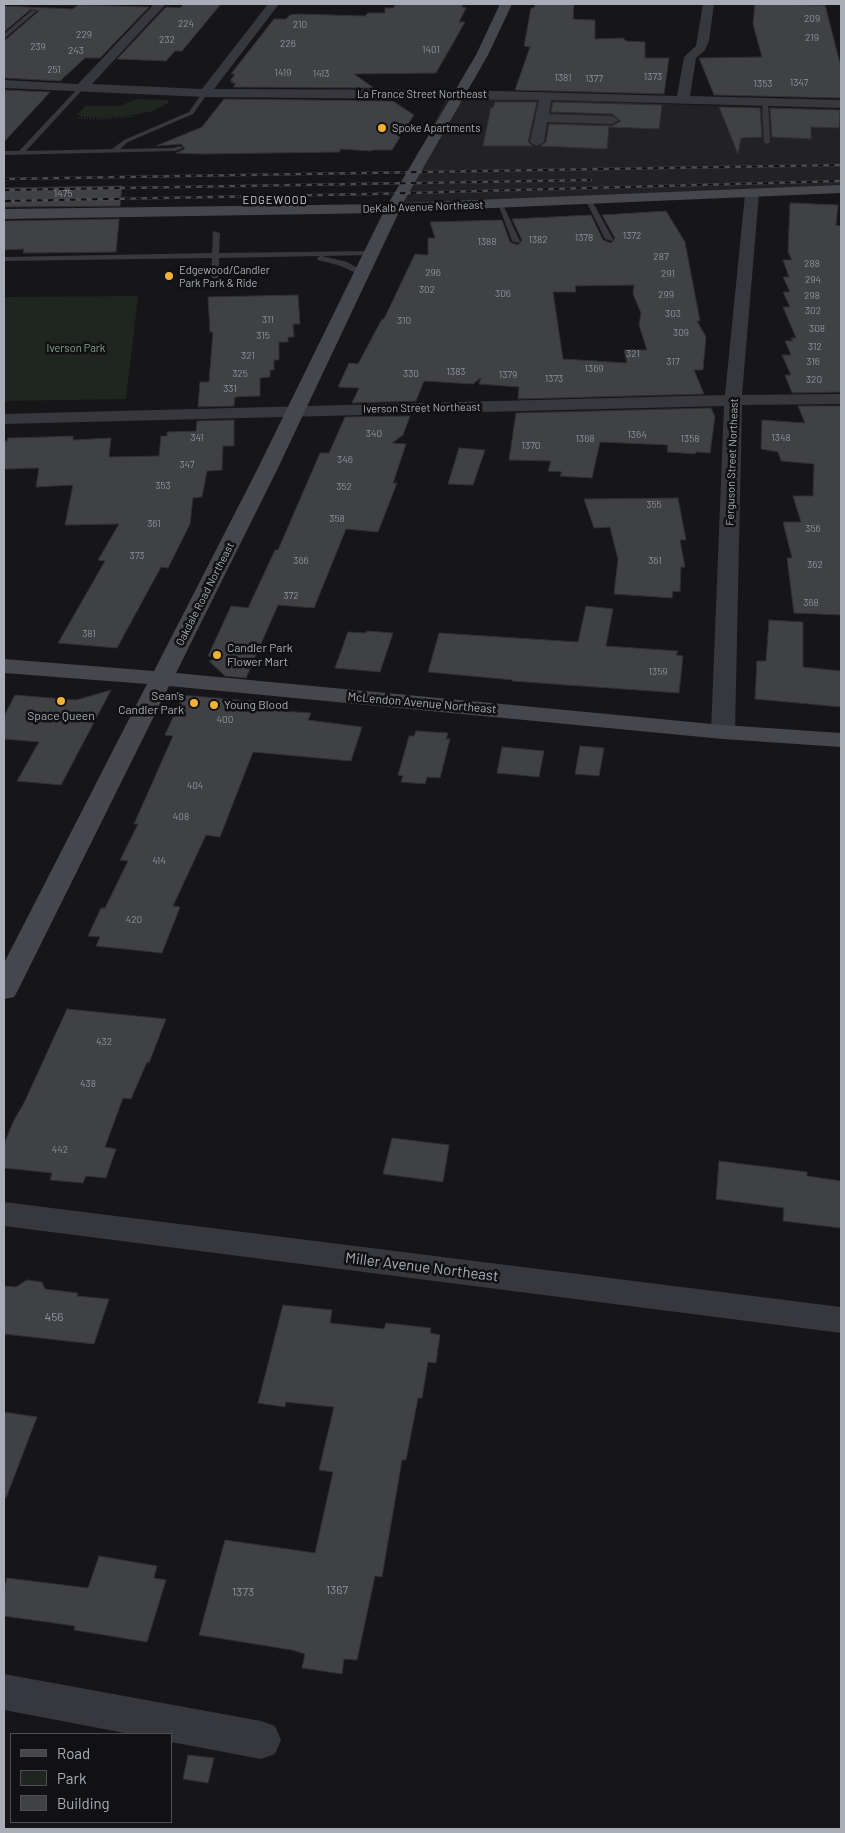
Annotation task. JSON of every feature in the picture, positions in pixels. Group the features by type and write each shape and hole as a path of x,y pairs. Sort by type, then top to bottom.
{"street":[{"path":"82,87 160,4"},
{"path":"205,93 274,4"},
{"name":"Oakdale Road Northeast","path":"4,990 161,678 230,546 397,202 482,55 506,4"},
{"path":"683,100 690,57 701,47 703,41 708,4"},
{"name":"La France Street Northeast","path":"4,84 205,93 460,94 841,104"},
{"path":"537,142 546,96"},
{"path":"542,118 612,120"},
{"name":"DeKalb Avenue Northeast","path":"4,214 397,202 500,205 841,189"},
{"name":"Ferguson Street Northeast","path":"723,732 734,400 752,194"},
{"name":"Iverson Street Northeast","path":"4,419 734,400 841,399"},
{"name":"McLendon Avenue Northeast","path":"4,666 161,678 723,732 841,740"},
{"name":"Miller Avenue Northeast","path":"4,1214 841,1320"},
{"path":"4,1692 261,1740"}],"lane":[{"path":"4,37 34,10"},
{"path":"21,152 82,87"},
{"path":"114,151 126,141 191,113 205,93"},
{"path":"765,102 767,142"},
{"path":"4,153 174,150 180,148"},
{"path":"589,201 609,238"},
{"path":"500,205 516,241"},
{"path":"215,277 216,233"},
{"path":"4,259 374,252"},
{"path":"299,254 344,264 362,274"}],"path":[{"path":"71,118 104,119 137,116"}],"shaded area":[{"path":"448,95 841,111 841,190 393,210"}],"green space":[{"path":"136,99 168,100 169,103 153,111 133,115 104,118 77,115 85,106 120,106"},
{"name":"Iverson Park","path":"138,296 126,399 4,401 4,297"}],"building":[{"path":"184,4 221,4 182,51 175,51 166,61 117,59 166,7 180,8"},
{"path":"396,4 463,4 462,7 466,8 459,22 465,22 436,73 354,74 374,88 233,87 236,83 231,83 233,81 230,81 235,74 231,74 274,19 286,19 290,15 297,14 365,16 368,13 385,13 385,8 393,8"},
{"path":"535,4 574,4 573,19 595,20 595,39 623,38 626,41 645,42 645,58 669,58 664,94 515,90 530,47 524,46 531,8 534,8"},
{"path":"755,4 825,5 841,67 841,98 714,95 699,58 762,57 753,24"},
{"path":"78,5 149,7 100,58 85,58 60,81 4,78 4,41 39,11 31,9 4,32 4,6 73,9"},
{"path":"4,90 50,92 4,142"},
{"name":"Spoke Apartments","path":"224,99 393,101 414,115 392,150 340,149 340,152 201,154 176,153 185,149 181,144 156,146 202,127"},
{"path":"495,102 537,102 528,142 533,146 483,146 491,107 493,108"},
{"path":"553,102 662,105 659,129 609,127 607,149 540,146 546,142 549,124 612,126 621,121 612,114 551,112"},
{"path":"719,107 760,108 762,137 741,138 738,154"},
{"path":"770,108 840,110 839,128 811,127 811,139 772,137"},
{"path":"122,186 120,206 4,207 4,188"},
{"path":"790,203 838,205 836,225 841,226 841,392 792,393 785,375 791,375 782,355 791,355 785,341 793,341 791,338 796,338 783,307 790,307 783,292 790,292 783,277 789,277 783,260 792,260 788,252"},
{"path":"666,211 685,242 700,321 697,321 706,337 703,370 694,370 704,394 518,399 519,387 479,384 481,378 473,384 424,381 416,401 352,403 359,388 338,387 349,363 358,364 382,319 384,319 415,254 428,255 428,238 435,238 430,222 502,220 510,242 518,245 522,240 512,219 591,215 603,240 611,243 615,238 602,215","holes":["634,285 633,294 641,313 639,325 647,350 624,350 627,363 563,359 553,292 576,292 575,286"]},
{"path":"119,219 116,252 23,253 24,249 4,250 4,221"},
{"path":"298,295 300,324 293,324 294,337 288,337 288,342 279,342 279,360 274,360 274,370 270,370 270,377 260,378 260,396 235,397 234,406 198,407 200,382 209,382 213,332 210,332 208,297"},
{"path":"798,406 841,406 841,615 794,613 787,558 792,558 783,522 801,522 793,496 813,496 814,464 781,461 778,452 761,449 762,420 805,423"},
{"path":"711,408 715,417 710,453 667,452 668,445 600,442 592,478 560,476 562,472 548,471 551,461 509,460 516,413"},
{"path":"410,416 403,435 392,443 406,444 393,483 397,483 378,532 346,529 314,608 278,605 246,678 225,676 209,661 222,657 208,656 231,606 248,608 275,550 278,550 320,453 329,453 345,417"},
{"path":"234,420 234,446 223,446 222,470 207,471 202,497 193,498 190,524 168,568 161,567 117,648 58,643 105,561 98,560 119,524 65,525 73,485 36,487 39,468 4,469 4,441 7,441 8,438 73,436 73,440 111,438 109,457 159,456 161,436 167,436 167,432 196,431 197,421"},
{"path":"459,448 485,450 473,485 448,484"},
{"path":"678,498 686,540 680,540 685,567 681,567 680,592 673,591 672,598 614,594 618,559 610,527 594,528 584,499"},
{"path":"586,606 613,609 606,646 678,651 676,655 683,656 679,693 512,681 428,672 439,633 578,642"},
{"path":"769,620 803,622 803,667 841,671 841,707 755,699 757,661 766,661"},
{"path":"367,631 393,633 380,672 335,668 348,632 366,633"},
{"path":"111,690 61,785 17,781 39,742 4,739 4,716 15,695 76,700"},
{"path":"183,695 283,704 281,711 311,713 308,720 362,727 351,761 253,752 220,837 206,835 173,906 180,907 162,953 96,946 100,937 88,936 101,908 105,908 128,861 120,860 138,824 134,824 173,736 165,735"},
{"path":"416,731 448,733 446,739 450,739 440,778 427,777 425,784 401,782 403,776 398,775 409,736 414,736"},
{"path":"580,746 604,748 599,776 575,774"},
{"path":"502,747 544,751 539,777 497,773"},
{"path":"67,1009 166,1019 149,1063 147,1062 131,1099 123,1098 105,1147 116,1149 106,1178 86,1176 83,1183 50,1180 52,1173 4,1168 4,1144"},
{"path":"392,1138 449,1145 443,1182 383,1174"},
{"path":"719,1161 807,1172 807,1176 841,1181 841,1228 783,1221 784,1208 716,1199"},
{"path":"27,1280 42,1282 45,1289 78,1293 77,1296 109,1299 94,1344 4,1334 4,1286 16,1287"},
{"path":"283,1305 332,1310 330,1323 384,1329 386,1323 431,1328 430,1333 440,1335 436,1363 428,1362 422,1398 418,1398 406,1460 402,1460 382,1577 375,1576 357,1660 344,1659 342,1674 302,1668 305,1654 292,1650 199,1635 225,1540 315,1553 333,1472 319,1470 334,1407 286,1402 285,1407 258,1403"},
{"path":"4,1412 37,1417 6,1498 4,1498"},
{"path":"99,1556 157,1566 154,1578 166,1580 147,1642 74,1630 75,1626 4,1616 4,1589 7,1578 88,1588"},
{"path":"188,1755 214,1758 208,1783 183,1779"}],"railway":[{"path":"4,179 841,165"},
{"path":"4,190 591,180"},
{"path":"18,201 4,201 372,194 841,181"}],"place":[{"name":"Spoke Apartments","path":"382,128"},
{"name":"Edgewood/Candler Park Park & Ride","path":"169,276"},
{"name":"Candler Park Flower Mart","path":"217,655"},
{"name":"Space Queen","path":"61,701"},
{"name":"Sean's Candler Park","path":"194,703"},
{"name":"Young Blood","path":"214,705"}],"district":[{"name":"EDGEWOOD","path":"275,200"}]}
